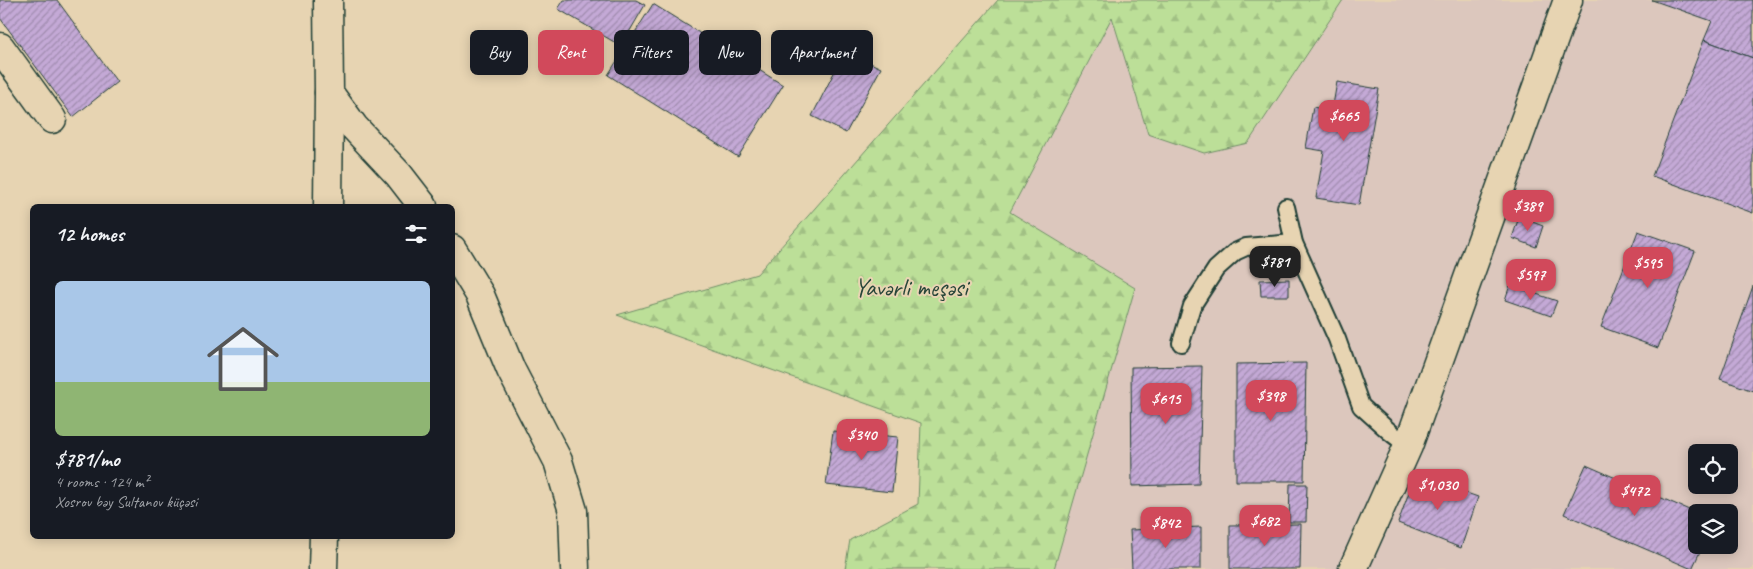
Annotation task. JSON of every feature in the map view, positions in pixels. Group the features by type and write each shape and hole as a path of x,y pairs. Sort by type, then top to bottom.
{"street":[{"path":"328,0 328,204"},
{"path":"1353,569 1408,446 1568,0"},
{"path":"0,47 52,119"},
{"path":"329,93 354,127 399,175 421,204"},
{"path":"455,254 480,295 511,370 558,461 573,511 574,569"},
{"path":"323,569 324,539"}],"lane":[{"path":"1286,207 1294,242 1338,339 1361,406 1408,446"},
{"path":"1182,343 1192,306 1216,269 1235,252 1246,247 1294,242"}],"shaded area":[{"path":"1343,0 1753,0 1753,569 1054,569 1134,288 1010,212 1112,16 1148,134 1248,143"}],"green space":[{"name":"Yavərli meşəsi","path":"998,0 1343,0 1248,143 1204,153 1148,134 1112,17 1010,212 1135,288 1054,569 845,569 850,540 918,504 921,423 617,315 757,274"}],"building":[{"path":"0,0 57,0 117,82 73,117 0,18"},
{"path":"564,0 636,0 645,5 630,30 614,30 614,42 604,36 604,30 594,30 558,9"},
{"path":"1652,0 1753,0 1753,58 1704,40 1712,21"},
{"path":"653,4 699,33 699,75 761,75 761,71 783,85 738,157 608,75 614,66 614,75 689,75 689,30 637,30"},
{"path":"1704,40 1753,58 1753,213 1652,176"},
{"path":"873,64 881,68 846,133 812,116 833,75 873,75"},
{"path":"1337,82 1379,89 1359,205 1316,198 1324,151 1306,148 1313,107 1332,111"},
{"path":"1519,217 1543,226 1536,247 1512,238"},
{"path":"1638,231 1695,251 1658,348 1601,327"},
{"path":"1289,279 1289,296 1261,296 1260,280"},
{"path":"1510,285 1557,301 1551,316 1505,300"},
{"path":"1753,286 1753,391 1720,379"},
{"path":"1306,363 1304,481 1236,481 1236,364"},
{"path":"1202,366 1199,484 1132,486 1131,367"},
{"path":"833,431 898,437 892,492 826,485"},
{"path":"1586,465 1688,510 1688,554 1699,554 1692,569 1564,514"},
{"path":"1415,475 1478,497 1461,548 1398,523"},
{"path":"1290,484 1307,484 1306,522 1289,522"},
{"path":"1301,524 1300,569 1230,569 1230,525"},
{"path":"1201,527 1201,569 1132,569 1130,530"}]}
